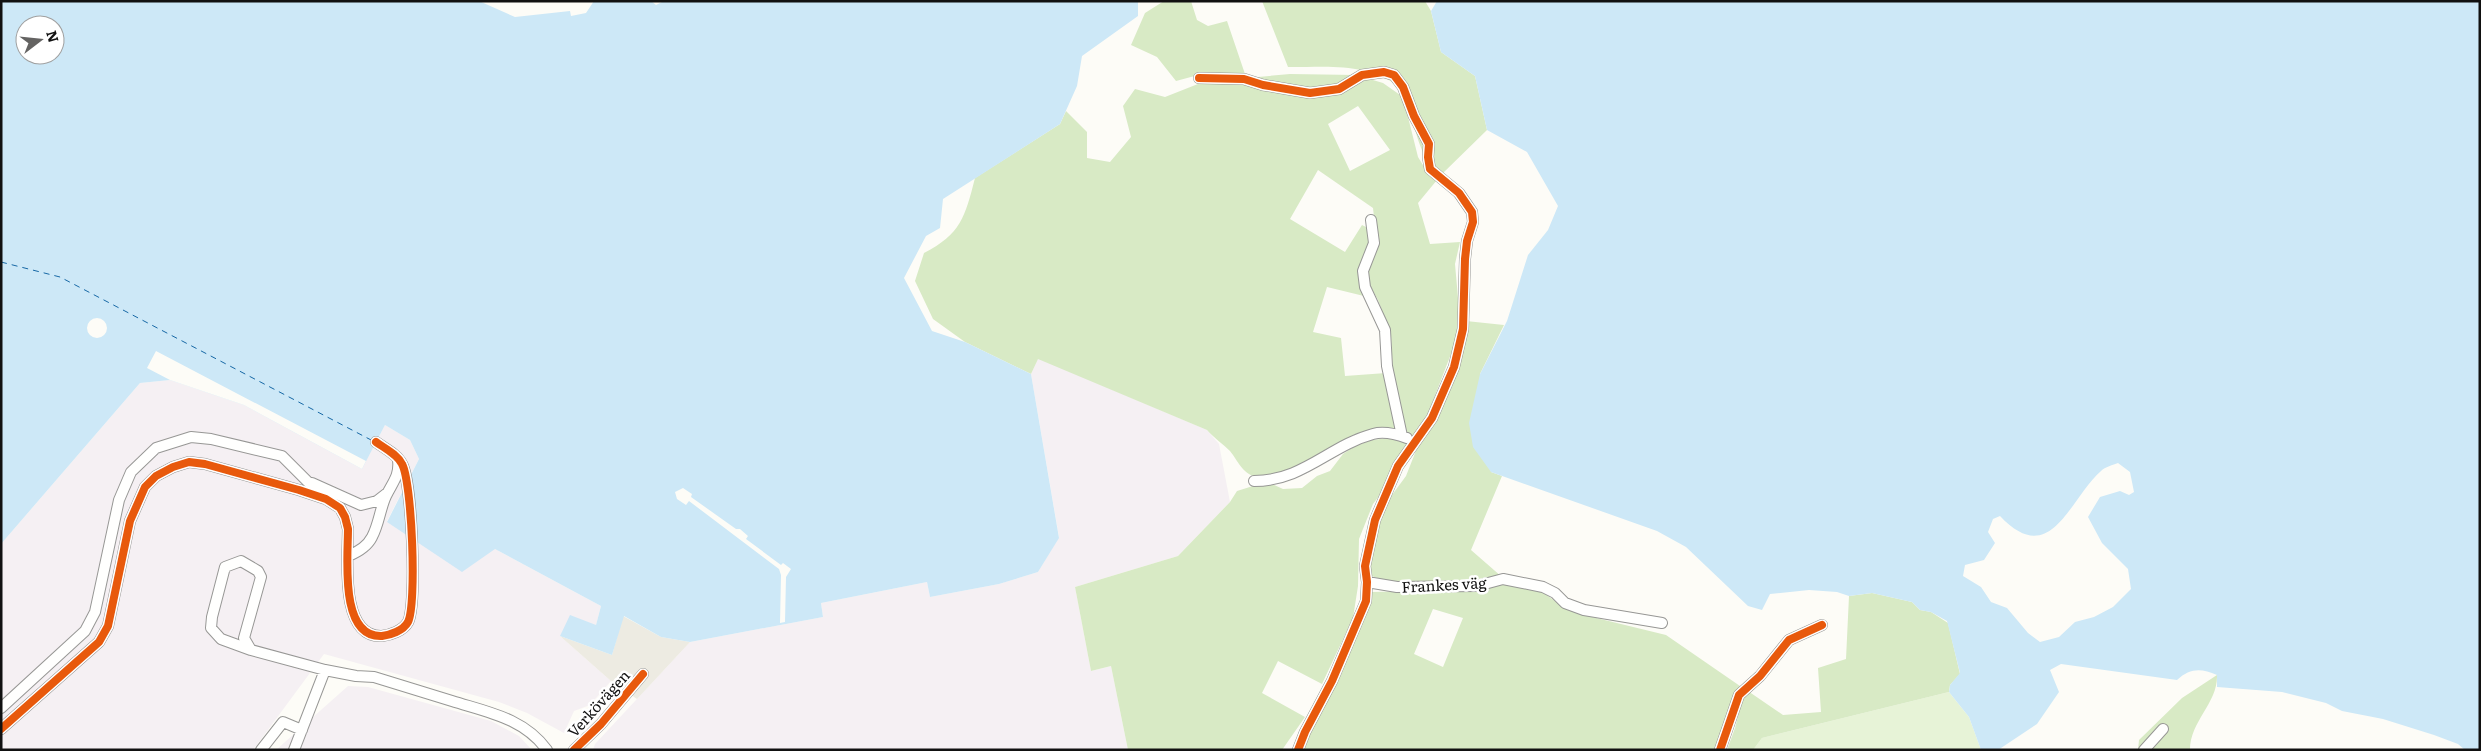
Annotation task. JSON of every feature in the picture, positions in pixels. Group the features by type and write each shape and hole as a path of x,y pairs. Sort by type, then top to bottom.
{"street":[{"path":"1199,78 1244,79 1263,85 1310,93 1339,89 1362,75 1384,72 1394,75 1403,87 1414,116 1429,144 1428,157 1430,169 1459,193 1469,205 1473,222 1467,241 1465,259 1463,329 1454,367 1436,411 1398,466 1375,520 1365,566 1367,582 1366,600 1354,632 1298,750"},
{"path":"1371,220 1374,243 1363,272 1365,287 1385,330 1387,366 1402,436"},
{"path":"1254,481 1272,481 1293,475 1373,434 1390,433 1415,440"},
{"path":"1,708 85,632 95,612 119,500 131,472 156,448 191,437 211,439 282,456 326,499 340,508 348,529 350,603 354,620 362,631 374,636 398,631 408,623 412,603 406,478 398,458 376,442"},
{"path":"306,480 361,505 377,501 394,484 399,468 398,458"},
{"path":"1,729 98,642 108,626 130,521 144,487 156,476 189,462 205,464 326,499"},
{"path":"348,556 365,546 372,537 386,494"},
{"path":"251,650 244,638 261,577 258,571 241,561 225,567 212,617 212,628 221,639 251,650 325,670 356,676 374,677 486,710 521,725 542,742 547,750"},
{"name":"Frankes väg","path":"1367,582 1397,587 1477,586 1503,580 1543,587 1555,593 1565,603 1584,610 1662,624"},
{"path":"1720,750 1739,695 1760,676 1789,640 1822,625"},
{"path":"294,750 325,670"},
{"name":"Verkövägen","path":"574,750 601,724 643,674"},
{"path":"261,750 283,722 302,730"},
{"path":"2144,750 2163,729"}],"shaded area":[{"path":"1038,358 1207,430 1219,444 1230,502 1178,556 1075,587 1091,671 1111,666 1128,750 593,750 595,744 690,642 823,617 821,603 927,582 930,597 999,584 1038,572 1059,537 1031,374"},
{"path":"170,380 244,405 362,468 385,425 410,440 419,459 387,521 495,549 601,606 596,625 560,636 611,681 590,705 574,711 564,733 527,713 499,702 324,654 253,750 1,750 1,544 140,383"},
{"path":"623,616 661,637 690,642 637,699 611,681 560,636 612,655"},
{"path":"348,686 368,687 491,721 519,736 532,750 276,750"}],"green space":[{"path":"1164,1 1191,1 1197,20 1208,26 1227,21 1245,74 1202,74 1176,81 1157,57 1131,45 1145,13"},
{"path":"1262,1 1425,1 1431,11 1441,52 1475,76 1487,130 1441,175 1426,158 1421,148 1406,90 1391,81 1363,70 1336,67 1288,67"},
{"path":"1290,74 1356,75 1383,83 1403,97 1418,157 1426,170 1437,180 1418,203 1430,244 1460,242 1455,264 1460,320 1459,333 1428,414 1415,436 1405,433 1393,373 1391,335 1378,300 1370,286 1368,271 1377,245 1373,208 1318,170 1290,219 1345,252 1362,225 1370,229 1372,240 1360,270 1368,297 1327,287 1313,332 1341,338 1345,376 1386,373 1398,432 1390,430 1302,468 1268,477 1256,477 1247,473 1230,451 1207,430 1038,359 1031,374 965,342 933,319 915,281 924,253 946,239 960,223 968,204 975,178 1060,124 1066,111 1087,132 1087,158 1110,162 1131,137 1123,106 1135,89 1165,97 1203,82","holes":["1358,106 1390,150 1350,171 1328,124"]},
{"path":"1466,321 1504,325 1480,374 1491,472 1502,476 1471,550 1502,577 1434,585 1397,583 1381,579 1368,574 1378,514 1406,476 1419,443 1435,416"},
{"path":"1388,438 1409,442 1397,473 1373,504 1359,539 1358,586 1353,618 1322,684 1278,661 1262,693 1305,717 1282,750 1128,750 1111,666 1091,671 1075,587 1178,556 1230,502 1237,491 1253,486 1272,484 1283,489 1302,488 1317,476 1330,471 1343,454 1355,446 1372,440"},
{"path":"1508,584 1544,593 1563,607 1584,615 1666,635 1740,686 1730,723 1718,750 1292,750 1301,740 1370,592 1475,590","holes":["1433,609 1463,618 1443,667 1414,654"]},
{"path":"1872,593 1912,602 1920,610 1931,612 1948,623 1960,674 1950,685 1949,692 1762,738 1753,750 1727,750 1745,689 1783,715 1821,712 1818,668 1846,659 1849,596"},
{"path":"2217,675 2213,694 2194,730 2190,750 2138,750 2139,740 2182,698"},
{"path":"1949,692 1969,717 1981,750 1753,750 1762,738"}],"water":[{"path":"1,1 479,1 515,17 570,11 571,16 586,13 594,1 651,1 656,5 664,1 1138,1 1138,16 1082,56 1077,86 1060,124 943,199 940,228 926,236 904,278 932,331 965,342 1031,374 1059,538 1038,572 999,584 930,597 927,582 821,603 823,617 690,642 661,637 624,616 612,655 560,636 570,615 596,625 601,606 495,549 462,572 387,522 419,459 410,440 385,425 362,469 244,405 170,380 140,383 1,544"},
{"path":"1437,1 2480,1 2480,750 2465,750 2458,744 2434,735 2383,719 2342,711 2326,703 2282,692 2217,687 2217,675 2206,671 2191,671 2177,680 2061,664 2050,670 2059,692 2037,724 1998,750 1981,750 1969,717 1949,692 1950,685 1960,673 1947,621 1931,612 1920,610 1912,602 1872,593 1849,596 1837,592 1809,590 1770,594 1762,610 1748,606 1686,547 1657,531 1491,472 1473,447 1469,423 1480,374 1507,321 1528,255 1548,230 1558,206 1527,152 1487,130 1475,76 1441,52 1431,11","holes":["2118,463 2130,472 2134,492 2129,495 2120,491 2100,497 2088,517 2102,543 2128,569 2131,589 2113,607 2094,617 2075,622 2059,637 2040,642 2028,633 2007,608 1991,602 1981,587 1963,576 1965,565 1984,560 1995,543 1988,532 1993,519 2000,516 2018,531 2033,536 2046,533 2058,524 2090,483 2107,467"]}],"pier":[{"path":"97,318 104,321 107,328 104,335 97,338 90,335 87,328 90,321"},
{"path":"156,351 366,461 362,469 244,405 170,380 147,368"},
{"path":"683,488 692,494 691,497 736,529 740,529 748,536 746,539 781,565 783,563 791,569 786,577 785,622 780,623 781,575 779,569 689,501 686,505 677,499 675,492"}],"ferry route":[{"path":"1,262 60,277 373,441"}],"cycle path":[{"path":"1199,78 1244,79 1263,85 1310,93 1339,89 1362,75 1384,72 1394,75 1403,87 1414,116 1429,144 1428,157 1430,169 1459,193 1472,212 1473,222 1467,241 1465,259 1463,329 1454,367 1432,418 1398,466 1375,520 1365,566 1367,582 1366,601 1332,681 1305,732 1298,750"},
{"path":"1,729 99,642 108,626 130,521 145,487 156,476 173,467 189,462 205,464 299,490 326,499 340,508 348,529 347,576 349,594 352,610 359,624 368,633 382,636 392,634 403,628 408,622 411,611 413,569 408,494 400,460 376,442"},
{"path":"1720,750 1739,695 1760,676 1789,640 1822,625"},
{"path":"574,750 601,724 643,674"}]}
